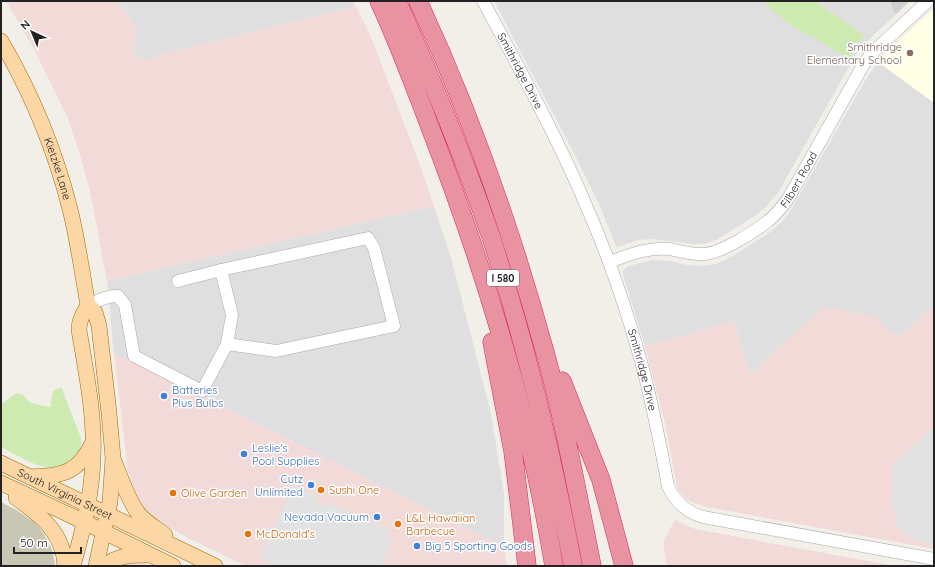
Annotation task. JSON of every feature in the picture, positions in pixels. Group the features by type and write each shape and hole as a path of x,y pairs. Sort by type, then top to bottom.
{"highway":[{"path":"379,1 391,26 466,223 508,358 529,442 554,566"},
{"name":"I 580","path":"397,1 436,90 478,200 492,242 522,339 541,414 573,566"},
{"name":"I 580","path":"418,1 453,81 492,184 513,246 533,311 564,427 592,566"},
{"path":"439,150 469,252 494,348 513,451 527,566"},
{"path":"533,311 600,476 624,566"}],"main road":[{"name":"Kietzke Lane","path":"1,41 36,110 52,150 70,211 88,306 95,312 97,319 109,412 113,458 110,502 96,566"},
{"path":"73,566 85,523 93,458 92,416 79,330 79,323 88,306"},
{"path":"29,477 65,473 74,468 88,452 93,442"},
{"path":"113,458 138,513 145,520 195,556"},
{"name":"South Virginia Street","path":"1,463 215,566"},
{"name":"South Virginia Street","path":"1,484 173,566"},
{"path":"1,487 38,514 53,530 62,547 65,558 65,566"},
{"path":"106,566 116,559 124,556 150,555"}],"street":[{"name":"Smithridge Drive","path":"484,1 547,120 589,210 628,315 654,414 668,486 678,503 686,510 703,517 934,560"},
{"name":"Filbert Road","path":"609,262 639,251 654,249 668,249 705,254 715,252 725,248 768,221 788,198 870,55 928,1"},
{"path":"178,281 221,270 368,238 374,248 394,326 276,351 227,344"},
{"path":"88,306 99,300 118,296 125,304 134,356 202,391 227,344 232,316 221,270"}],"shaded area":[{"path":"6,1 117,1 138,30 132,54 148,61 161,54 356,7 371,37 420,165 434,206 107,281 90,191 68,119 34,49"},
{"path":"117,1 353,1 356,7 161,54 148,61 132,54 138,30"},
{"path":"494,1 890,1 895,15 859,49 779,191 766,207 755,216 716,240 704,244 653,239 637,240 618,247 616,246 598,202 576,157"},
{"path":"890,1 910,1 895,15"},
{"name":"Smithridge Elementary School","path":"934,8 934,103 878,62"},
{"path":"878,62 934,102 934,305 900,336 823,307 750,375 734,321 645,346 623,271 627,267 652,260 702,266 716,264 731,257 769,233 784,220 791,210 866,79"},
{"path":"434,206 452,261 491,414 504,494 504,547 135,363 114,354 107,281"},
{"path":"934,305 934,549 707,507 693,503 686,499 681,493 677,487 665,423 645,346 734,321 750,375 823,307 875,316 892,334 895,331 900,336"},
{"path":"114,354 135,363 504,547 507,566 246,566 190,539 159,522 141,505 133,487 127,469"},
{"path":"934,426 934,543 913,540 911,532 907,537 895,524 896,513 892,507 892,465"},
{"path":"293,485 317,495 315,501 326,506 328,502 390,530 387,537 393,540 381,566 278,566 260,558 268,539 263,537 269,525 274,528"},
{"path":"1,502 34,522 44,534 53,552 55,566 1,566"},
{"path":"675,519 695,529 895,566 667,566 663,543"},
{"path":"139,561 152,566 116,566"}],"green space":[{"path":"762,1 815,1 864,35 848,58 785,21"},
{"path":"61,387 81,438 80,448 67,464 58,467 38,465 1,447 1,404 17,393 23,395 32,403 50,407 53,391"}],"place":[{"name":"Smithridge Elementary School","path":"910,53"},
{"name":"Batteries Plus Bulbs","path":"164,396"},
{"name":"Leslie's Pool Supplies","path":"244,454"},
{"name":"Cutz Unlimited","path":"311,485"},
{"name":"Sushi One","path":"321,490"},
{"name":"Olive Garden","path":"173,493"},
{"name":"Nevada Vacuum","path":"377,517"},
{"name":"L&L Hawaiian Barbecue","path":"398,524"},
{"name":"McDonald's","path":"248,534"},
{"name":"Big 5 Sporting Goods","path":"417,546"}]}
